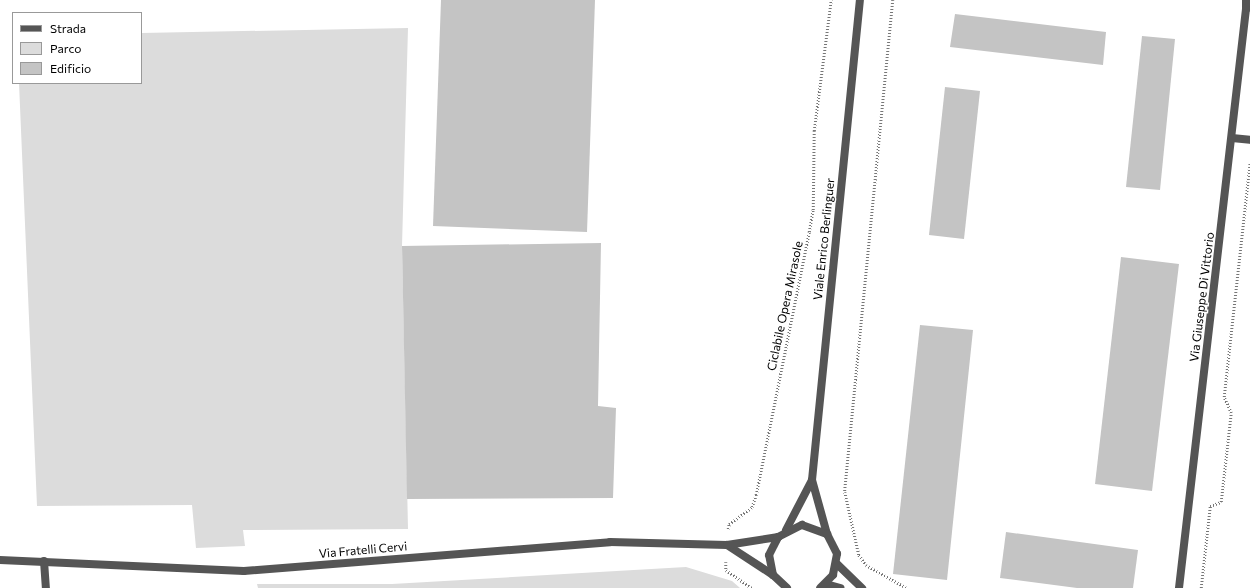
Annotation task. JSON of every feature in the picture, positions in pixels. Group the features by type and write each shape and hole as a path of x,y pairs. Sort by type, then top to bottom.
{"street":[{"name":"Viale Enrico Berlinguer","path":"837,564 833,543 827,534 812,480 860,0"},
{"name":"Via Giuseppe Di Vittorio","path":"1179,588 1232,138 1246,0"},
{"path":"1232,138 1250,140"},
{"name":"Viale Enrico Berlinguer","path":"786,530 812,480"},
{"path":"774,575 769,555 778,537 786,530 802,525 827,534"},
{"name":"Via Fratelli Cervi","path":"0,560 244,571 610,542 727,545 778,537"},
{"path":"727,545 774,575 782,586"},
{"path":"44,561 46,588"},
{"path":"840,588 823,586 837,564 862,588"}],"path":[{"name":"Ciclabile Opera Mirasole","path":"752,588 726,570 729,524 752,507 756,495 809,232 813,210 814,131 831,0"},
{"path":"893,0 845,492 859,555 866,565 907,588"},
{"path":"1201,588 1210,506 1221,502 1230,413 1224,397 1250,163"}],"green space":[{"path":"408,28 402,246 408,529 243,530 245,546 196,548 192,505 37,506 19,84 142,84 142,33"},
{"path":"686,567 732,581 740,588 258,588 257,584 392,584"}],"building":[{"path":"441,0 595,0 587,232 433,226"},
{"path":"955,14 1106,32 1103,65 950,47"},
{"path":"1142,36 1175,39 1160,190 1126,187"},
{"path":"945,87 980,91 964,239 929,235"},
{"path":"601,243 598,406 616,408 613,498 407,499 402,246"},
{"path":"1121,257 1179,264 1152,491 1095,484"},
{"path":"920,325 973,330 947,580 893,574"},
{"path":"1006,532 1138,550 1133,588 1077,588 1000,578"}]}
